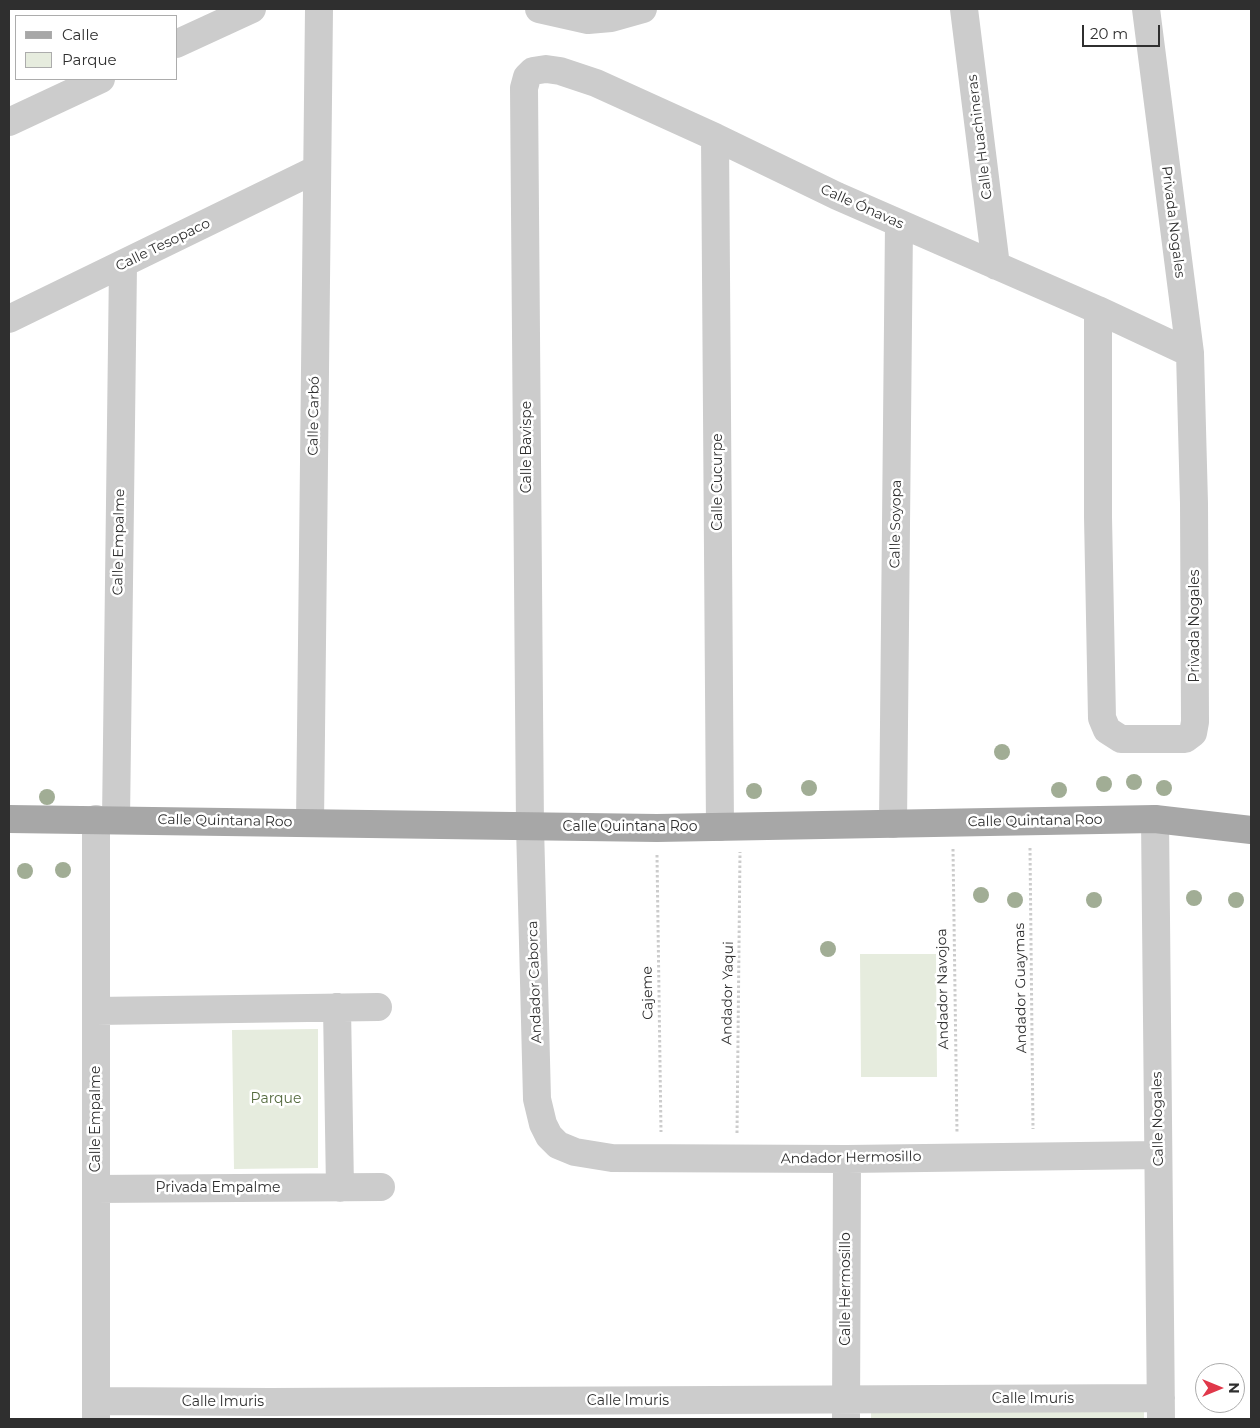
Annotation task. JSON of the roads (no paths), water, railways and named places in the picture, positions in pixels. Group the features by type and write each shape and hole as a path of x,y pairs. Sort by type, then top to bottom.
{"main road":[{"path":"1155,819 1251,813"},
{"name":"Calle Quintana Roo","path":"9,819 657,828 1155,819 1251,830"}],"street":[{"path":"178,43 252,9"},
{"name":"Calle Carbó","path":"310,823 319,9"},
{"path":"539,9 588,20 611,18 643,9"},
{"name":"Calle Huachineras","path":"964,9 996,266"},
{"name":"Privada Nogales","path":"1098,310 1098,518 1102,718 1107,730 1121,739 1185,739 1193,733 1196,722 1194,503 1190,353 1146,9"},
{"name":"Calle Ónavas","path":"533,70 560,71 596,83 899,224 1098,310 1190,353"},
{"name":"Calle Bavispe","path":"530,826 524,88 533,70"},
{"path":"9,122 100,80"},
{"name":"Calle Cucurpe","path":"715,137 730,827"},
{"name":"Calle Tesopaco","path":"9,319 317,169"},
{"name":"Calle Soyopa","path":"893,824 899,224"},
{"name":"Calle Empalme","path":"96,1410 96,1011 106,819 123,265"},
{"name":"Calle Nogales","path":"1155,819 1161,1409"},
{"name":"Andador Caborca","path":"530,826 537,1099 542,1124 549,1136"},
{"path":"96,1011 378,1007"},
{"path":"337,1008 340,1188"},
{"name":"Andador Hermosillo","path":"549,1136 558,1145 591,1156 847,1159 1158,1154"},
{"name":"Calle Hermosillo","path":"846,1409 847,1159"},
{"name":"Privada Empalme","path":"96,1189 381,1187"},
{"name":"Calle Imuris","path":"96,1410 1161,1409"}],"park label":[{"name":"Parque","path":"276,1099"}]}
